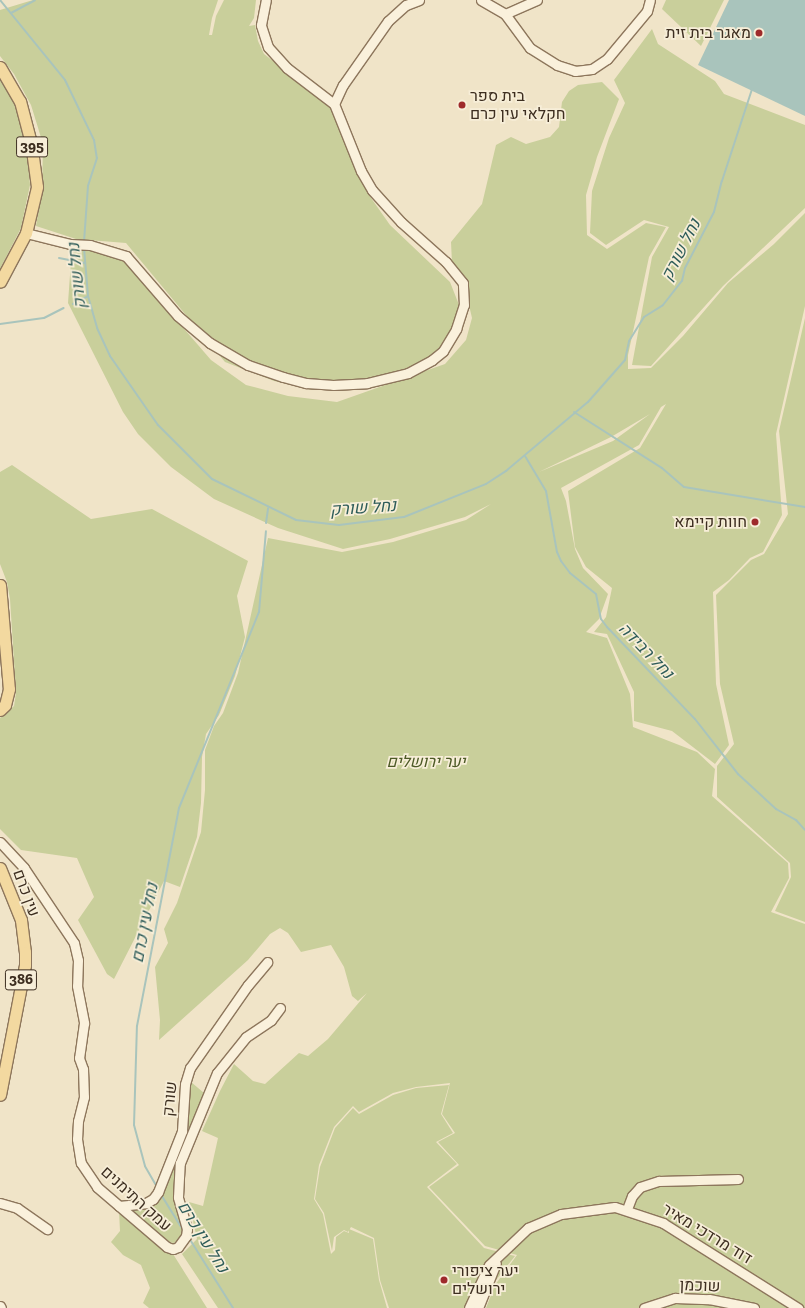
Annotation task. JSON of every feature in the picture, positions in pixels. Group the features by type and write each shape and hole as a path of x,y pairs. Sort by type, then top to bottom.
{"main road":[{"name":"395","path":"0,67 20,101 37,170 38,187 26,233 0,282"},
{"path":"0,585 9,689 5,705 0,710"},
{"name":"עין כרם","path":"0,868 21,920 25,965 0,1095"}],"street":[{"path":"26,233 85,245 126,256 178,316 210,342 248,364 283,377 326,384 367,383 408,373 432,360 450,342 456,329 464,306 463,283 446,262 401,222 374,193 360,171 334,104 288,68 268,47 261,25 266,0"},
{"path":"334,104 343,85 388,21 406,5 419,0"},
{"path":"481,0 505,14 522,39 539,55 567,69 584,70 600,65 606,59 647,11 650,0"},
{"path":"505,14 537,0"},
{"name":"עמק התימנים","path":"0,842 24,868 74,943 78,960 77,986 84,1023 79,1058 84,1069 84,1097 78,1120 79,1153 89,1180 167,1247 173,1249 183,1244 187,1229 178,1197 180,1163 196,1120 217,1073 228,1056 246,1037 271,1020 280,1008"},
{"name":"שורק","path":"119,1206 146,1203 153,1199 158,1192 182,1131 184,1084 190,1068 248,984 267,962"},
{"path":"627,1209 632,1196 640,1187 659,1181 738,1179"},
{"path":"0,1203 17,1208 47,1229"},
{"name":"דוד מרדכי מאיר","path":"469,1308 483,1273 528,1228 561,1214 598,1208 627,1209 663,1223 798,1308"},
{"name":"דוד מרדכי מאיר","path":"478,1308 492,1270 508,1247"},
{"name":"שוכמן","path":"644,1308 675,1298 709,1299 754,1308"}],"green space":[{"path":"33,0 218,0 212,18 209,35 212,35 216,16 224,0 256,0 254,18 249,26 255,25 258,41 264,54 334,108 356,170 371,198 390,225 450,282 461,310 457,329 430,359 391,374 312,390 274,381 225,362 126,243 76,239 36,226 42,190 43,144 31,105 14,74 0,56 0,10"},
{"path":"666,0 724,0 701,46 662,9"},
{"path":"652,29 658,44 715,81 724,94 805,125 805,208 723,286 651,366 632,365 652,257 669,227 644,220 606,245 590,233 592,191 609,138 625,103 614,80"},
{"path":"0,77 15,99 26,142 30,185 21,228 0,269"},
{"name":"יער ירושלים","path":"602,82 619,99 597,157 586,195 587,235 607,249 646,223 666,227 649,257 628,355 628,369 651,368 683,336 728,283 774,244 805,213 805,306 776,434 782,515 763,552 750,558 729,580 713,592 716,684 729,745 715,764 672,731 634,721 634,692 607,634 594,632 606,617 612,588 586,567 575,547 568,491 640,448 666,404 661,407 639,445 561,488 566,501 575,549 583,568 608,594 599,619 586,632 607,638 630,694 633,727 697,752 715,769 712,796 788,863 789,878 771,912 805,924 805,1308 486,1308 495,1285 517,1255 485,1246 429,1187 459,1165 438,1142 455,1133 442,1114 450,1083 416,1087 393,1093 359,1112 353,1106 334,1127 319,1165 314,1199 323,1214 331,1254 335,1250 336,1237 344,1231 349,1233 349,1229 373,1239 379,1280 387,1308 218,1308 182,1254 197,1239 189,1202 203,1206 218,1138 202,1131 220,1091 234,1064 253,1081 265,1084 299,1053 308,1056 328,1039 367,993 358,1001 352,996 344,967 331,945 301,952 288,933 280,928 270,934 248,960 159,1040 160,1020 155,967 168,943 164,929 177,903 201,832 205,790 205,750 214,726 223,713 238,673 268,538 342,552 393,542 466,520 491,504 465,517 390,539 343,549 278,528 214,499 171,467 138,434 123,412 68,303 72,247 111,255 128,264 211,360 246,385 288,396 337,402 445,364 466,340 472,318 465,288 452,263 451,242 482,204 496,145 511,137 526,144 550,137 559,127 562,102 569,91 578,85","holes":["650,414 613,441 539,472 611,437"]},
{"path":"805,318 805,922 775,911 791,877 790,863 717,797 717,766 734,744 720,684 716,595 751,560 764,554 788,514 779,431"},
{"path":"12,465 91,519 152,509 248,561 237,596 245,637 235,676 219,715 206,734 202,757 201,803 197,837 180,887 164,881 114,979 107,974 78,920 94,897 77,858 21,850 0,829 0,718 14,706 16,693 10,599 7,582 0,564 0,472"},
{"path":"191,1082 204,1093 177,1168 183,1228 181,1237 174,1243 167,1242 128,1210 147,1205 184,1131 187,1091"},
{"path":"449,1085 441,1114 453,1133 436,1142 457,1164 427,1187 484,1248 515,1256 493,1284 485,1308 389,1308 380,1280 374,1238 351,1227 348,1232 344,1230 334,1237 332,1251 324,1213 315,1199 320,1167 335,1128 353,1108 359,1114 393,1095 416,1088"},
{"path":"119,1211 173,1254 207,1308 149,1308 143,1303 150,1288 141,1265 123,1255 111,1242 120,1231"}],"water":[{"name":"מאגר בית זית","path":"729,0 805,0 805,116 698,65"}],"waterway":[{"name":"נחל שורק","path":"0,0 65,80 94,140 97,158 88,186 84,242"},
{"path":"11,13 35,0"},
{"name":"נחל שורק","path":"84,248 88,296 97,328 110,356 158,425 212,479 296,520 339,525 404,517 486,484 506,471 588,402 625,360 629,341 644,317 663,305 682,281 685,268 714,212 722,181 752,89"},
{"path":"59,258 85,263"},
{"path":"73,304 88,296"},
{"path":"0,324 44,318 64,308"},
{"path":"574,412 662,468 684,487 805,507"},
{"name":"נחל רבידה","path":"525,456 546,491 557,552 561,561 570,573 596,594 601,619 695,719 738,774 776,809 796,820 805,830"},
{"path":"266,523 268,508"},
{"name":"נחל עין כרם","path":"157,1187 145,1166 134,1125 137,1026 179,808 259,612 266,531"},
{"name":"נחל עין כרם","path":"160,1193 183,1230"},
{"name":"נחל עין כרם","path":"189,1238 233,1308"}],"place":[{"name":"מאגר בית זית","path":"759,33"},
{"name":"בית ספר חקלאי עין כרם","path":"462,105"},
{"name":"חוות קיימא","path":"755,522"},
{"name":"יער ציפורי ירושלים","path":"444,1280"}]}
